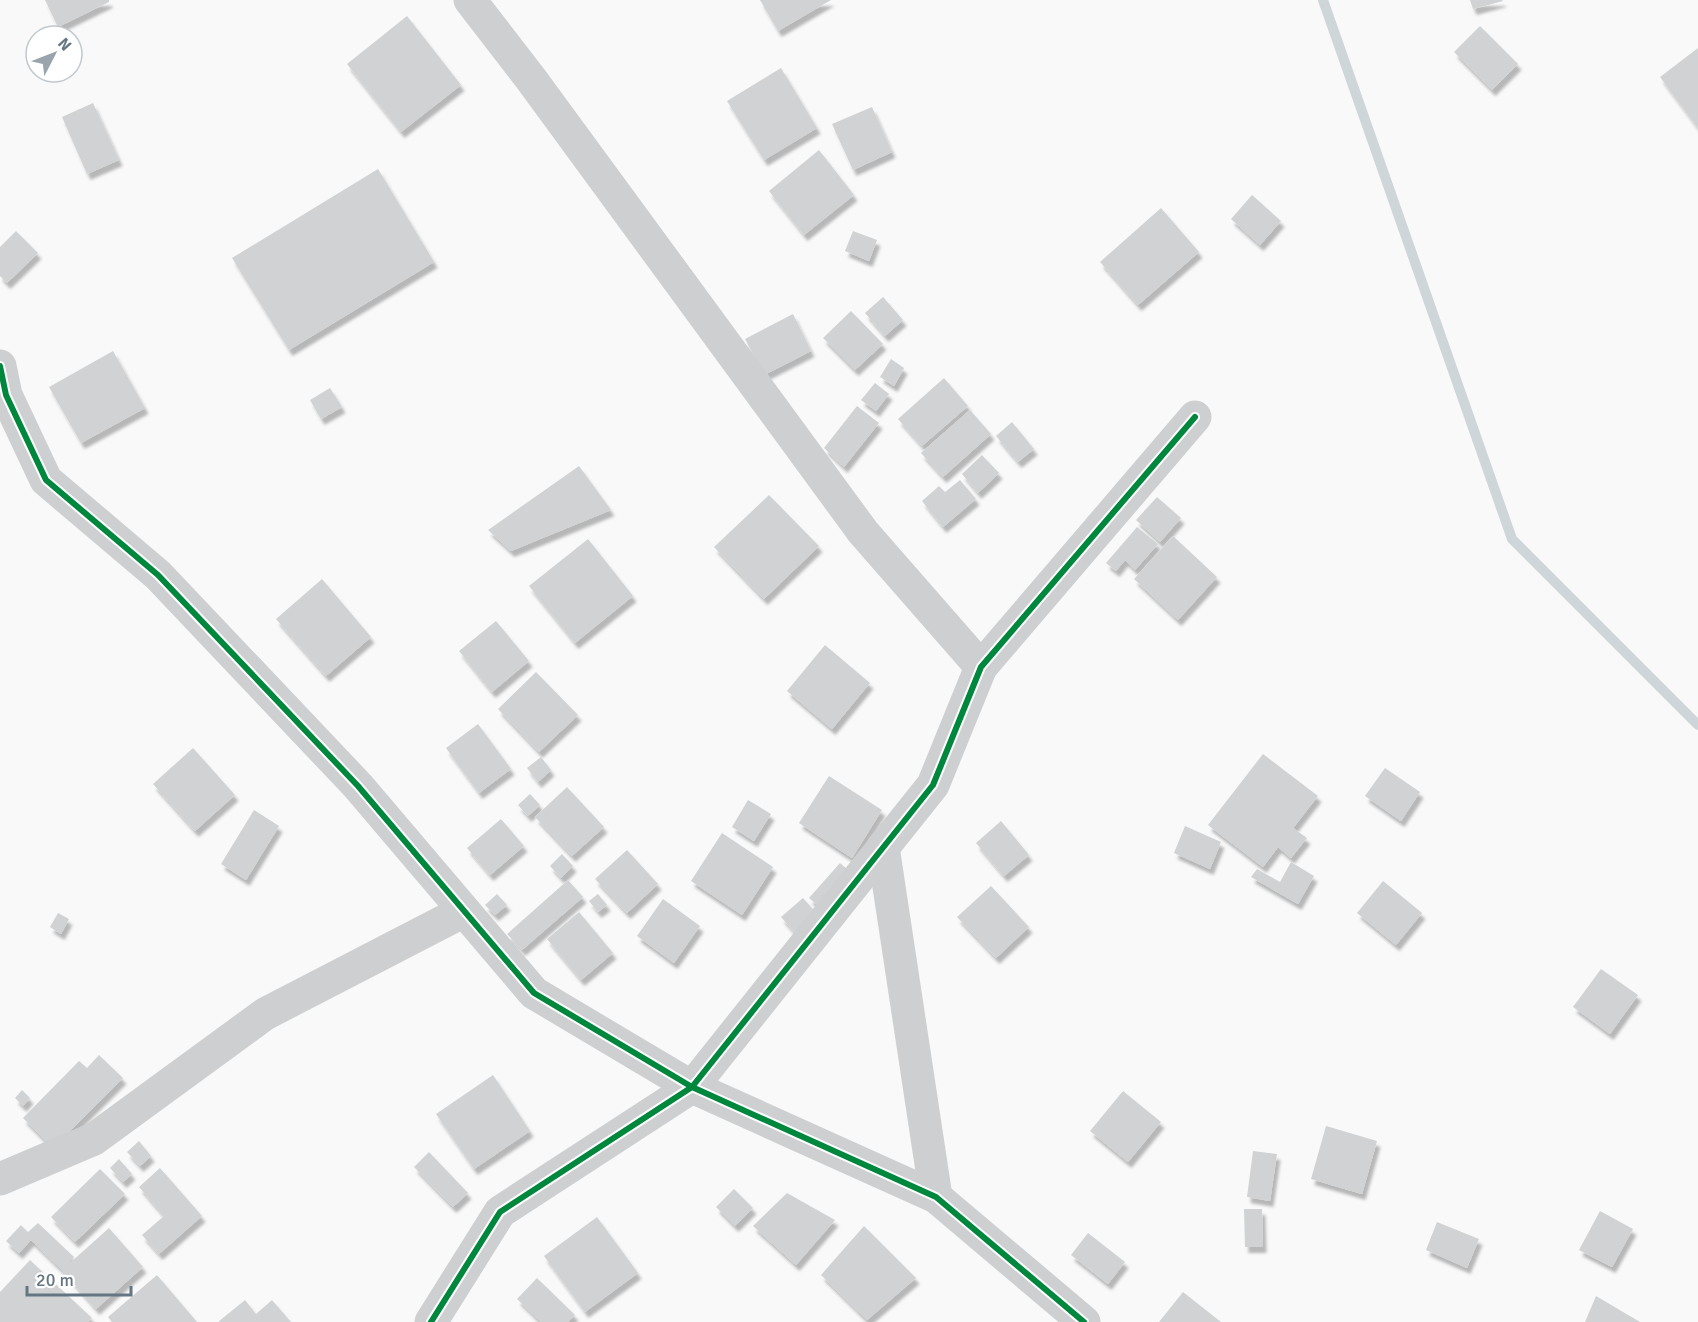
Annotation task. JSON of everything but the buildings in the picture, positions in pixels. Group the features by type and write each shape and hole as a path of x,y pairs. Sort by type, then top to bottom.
{"street":[{"path":"470,0 531,79 863,532 981,667"},
{"path":"0,366 6,395 46,480 158,575 358,786 534,993 692,1087 936,1197 1084,1322"},
{"path":"431,1322 500,1212 692,1087 933,785 981,667 1195,417"},
{"path":"883,847 936,1197"},
{"path":"0,1179 94,1138 265,1014 464,911"}],"waterway":[{"path":"1323,0 1512,539 1698,725"}],"cycle path":[{"path":"0,366 6,395 46,480 158,575 358,786 534,993 692,1087 936,1197 1084,1322"},
{"path":"431,1322 500,1212 692,1087 933,785 981,667 1195,417"}]}
